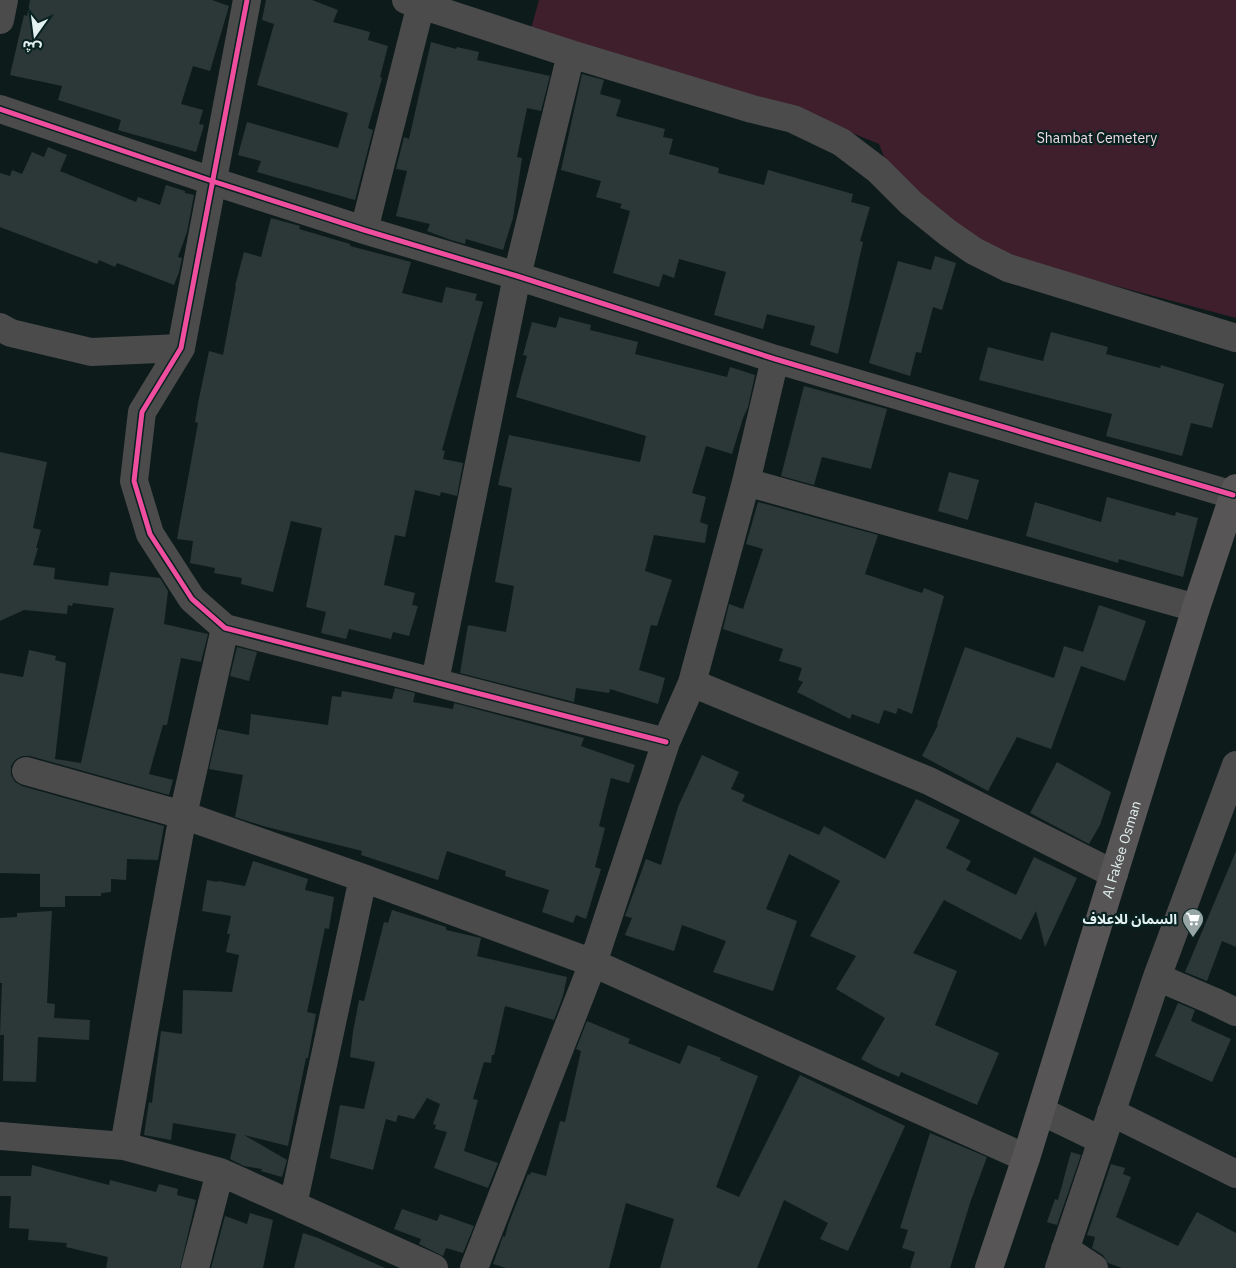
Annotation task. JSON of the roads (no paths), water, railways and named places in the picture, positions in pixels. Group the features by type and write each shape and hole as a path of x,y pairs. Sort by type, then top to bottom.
{"street":[{"path":"0,20 4,0"},
{"path":"247,0 181,348 142,412 134,481 150,534 192,599 225,628 666,742"},
{"path":"364,230 414,2 571,54 752,109 793,119 841,142 878,170 911,203 974,252 1008,268 1236,338"},
{"path":"436,682 517,276 571,54"},
{"path":"0,108 212,181 775,359 1235,491"},
{"path":"0,327 11,333 91,352 181,348"},
{"path":"474,1268 593,963 666,742 692,683 746,482 775,359"},
{"path":"746,482 1196,608"},
{"name":"Al Fakee Osman","path":"989,1268 1041,1111 1196,608 1235,491"},
{"path":"124,1146 183,816 225,628"},
{"path":"692,683 929,781 1114,874"},
{"path":"26,771 183,816 363,878 593,963 1026,1158"},
{"path":"1094,1268 1062,1259 1157,977 1234,778"},
{"path":"293,1205 363,878"},
{"path":"1157,977 1213,1000 1236,1012"},
{"path":"1041,1111 1101,1140"},
{"path":"1111,1112 1236,1174"},
{"path":"0,1136 124,1146 220,1172 434,1268"},
{"path":"196,1268 220,1172"}],"place":[{"name":"السمان للاعلاف","path":"1193,938"}],"park label":[{"name":"Shambat Cemetery","path":"1097,138"}]}
